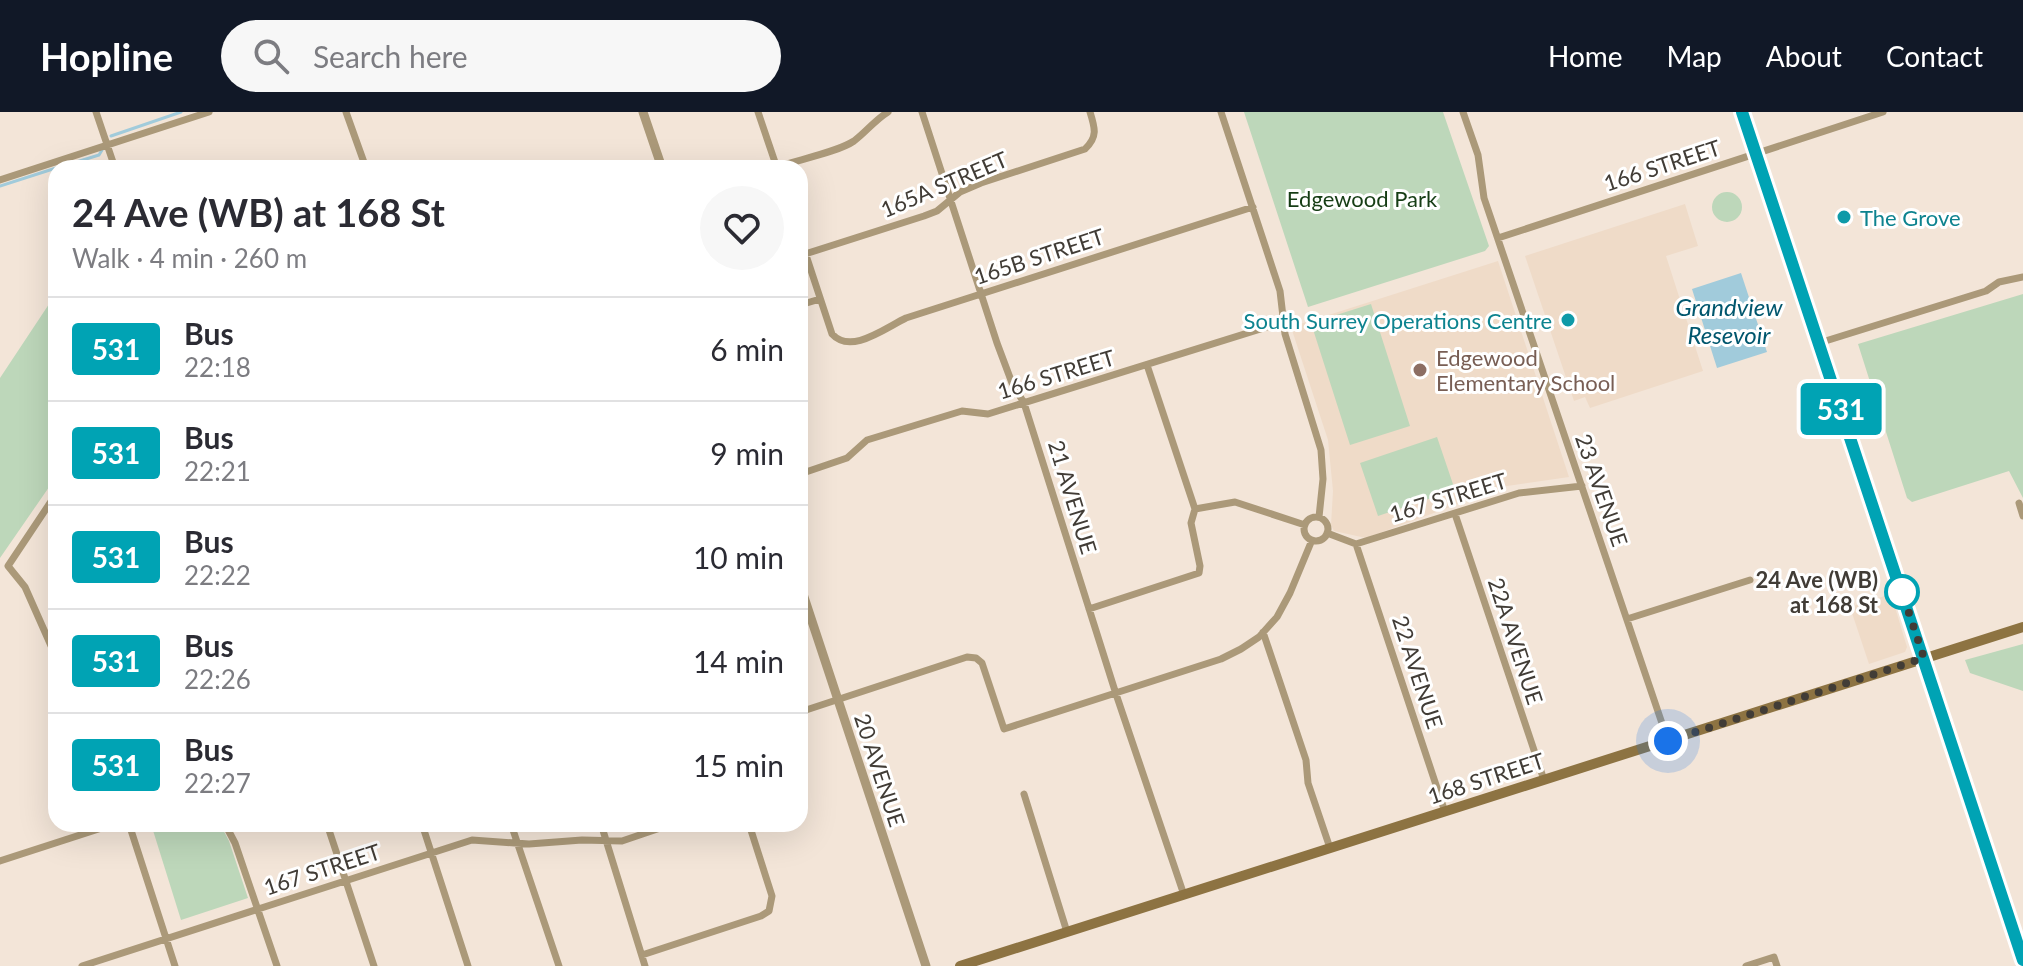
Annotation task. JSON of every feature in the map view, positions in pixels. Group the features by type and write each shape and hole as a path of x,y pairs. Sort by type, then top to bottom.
{"main road":[{"path":"1742,112 2023,961"},
{"name":"168 STREET","path":"960,966 2023,627"}],"street":[{"path":"96,112 112,160"},
{"path":"61,160 209,112"},
{"path":"346,112 363,160"},
{"path":"643,112 659,160"},
{"path":"758,112 774,160"},
{"path":"802,160 856,140 871,123 888,112"},
{"name":"21 AVENUE","path":"922,112 997,343 1012,383 1024,403 1116,694 1184,895"},
{"name":"165A STREET","path":"808,253 924,216 937,211 960,192 981,183 1085,149 1094,141 1095,127 1090,112"},
{"path":"1221,112 1280,291 1283,322 1321,450 1323,479 1319,517"},
{"name":"23 AVENUE","path":"1463,112 1478,155 1484,198 1668,741"},
{"name":"166 STREET","path":"1498,238 1883,112"},
{"path":"0,180 48,164"},
{"name":"165B STREET","path":"820,299 832,334 839,342 847,344 863,340 906,318 1253,207"},
{"path":"808,263 820,299 808,303"},
{"path":"1819,343 1986,291 1999,282 2023,277"},
{"name":"166 STREET","path":"808,471 847,458 867,440 962,411 988,414 1283,322"},
{"path":"1089,609 1199,573 1191,523 1195,509 1147,365"},
{"name":"167 STREET","path":"1356,544 1519,493 1582,486"},
{"path":"1195,509 1235,502 1305,525"},
{"path":"2019,503 2023,516"},
{"path":"48,506 8,566 25,587 48,639"},
{"name":"22A AVENUE","path":"1455,514 1544,780"},
{"path":"1319,517 1326,521 1327,533 1323,539 1312,540 1307,536 1305,525 1319,517"},
{"path":"1327,533 1356,544"},
{"path":"808,709 967,657 976,658 982,663 1004,729 1221,659 1241,649 1277,617 1312,540"},
{"name":"22 AVENUE","path":"1356,544 1445,812"},
{"path":"1627,619 1750,580"},
{"name":"20 AVENUE","path":"808,609 926,966"},
{"path":"1263,632 1306,760 1308,783 1330,848"},
{"path":"1024,794 1067,932"},
{"path":"0,861 89,832"},
{"path":"132,832 175,966"},
{"path":"229,832 277,966"},
{"path":"330,832 374,966"},
{"path":"424,832 468,966"},
{"path":"514,832 559,966"},
{"path":"603,832 645,966"},
{"name":"167 STREET","path":"82,966 472,840 518,843 606,841 635,838 651,832"},
{"path":"642,955 761,916 771,908 772,896 752,832"},
{"path":"1746,966 1774,957 1777,966"}],"shaded area":[{"name":"South Surrey Operations Centre","path":"1685,204 1698,246 1666,256 1703,371 1590,408 1585,397 1574,401 1525,256"},
{"name":"Edgewood Elementary School","path":"1498,261 1569,477 1507,486 1366,538 1334,531 1331,525 1333,491 1328,440 1291,327"},
{"path":"1891,594 1907,647 1905,652 1869,664 1850,607"}],"green space":[{"name":"Edgewood Park","path":"1244,112 1443,112 1489,246 1485,251 1308,307"},
{"path":"1727,192 1737,197 1742,207 1737,217 1727,222 1717,217 1712,207 1717,197"},
{"path":"2023,294 2023,498 2009,471 1912,502 1907,498 1858,344"},
{"path":"1371,304 1410,426 1350,445 1311,323"},
{"path":"48,306 48,489 0,558 0,378"},
{"path":"1437,437 1455,490 1378,516 1360,463"},
{"path":"2023,644 2023,691 1970,673 1965,660"},
{"path":"154,832 224,832 248,898 181,920"}],"water":[{"name":"Grandview Resevoir","path":"1741,273 1767,352 1717,368 1692,289"}],"waterway":[{"path":"111,136 181,112"},
{"path":"83,160 99,155 102,150"},
{"path":"0,186 48,171"}],"bus line":[{"name":"531","path":"1742,112 2023,960"}],"place":[{"name":"The Grove","path":"1844,217"},
{"name":"South Surrey Operations Centre","path":"1568,320"},
{"name":"Edgewood Elementary School","path":"1420,370"},
{"name":"24 Ave (WB) at 168 St","path":"1902,592"}],"route":[{"path":"1668,741 1924,658 1902,592"}]}
